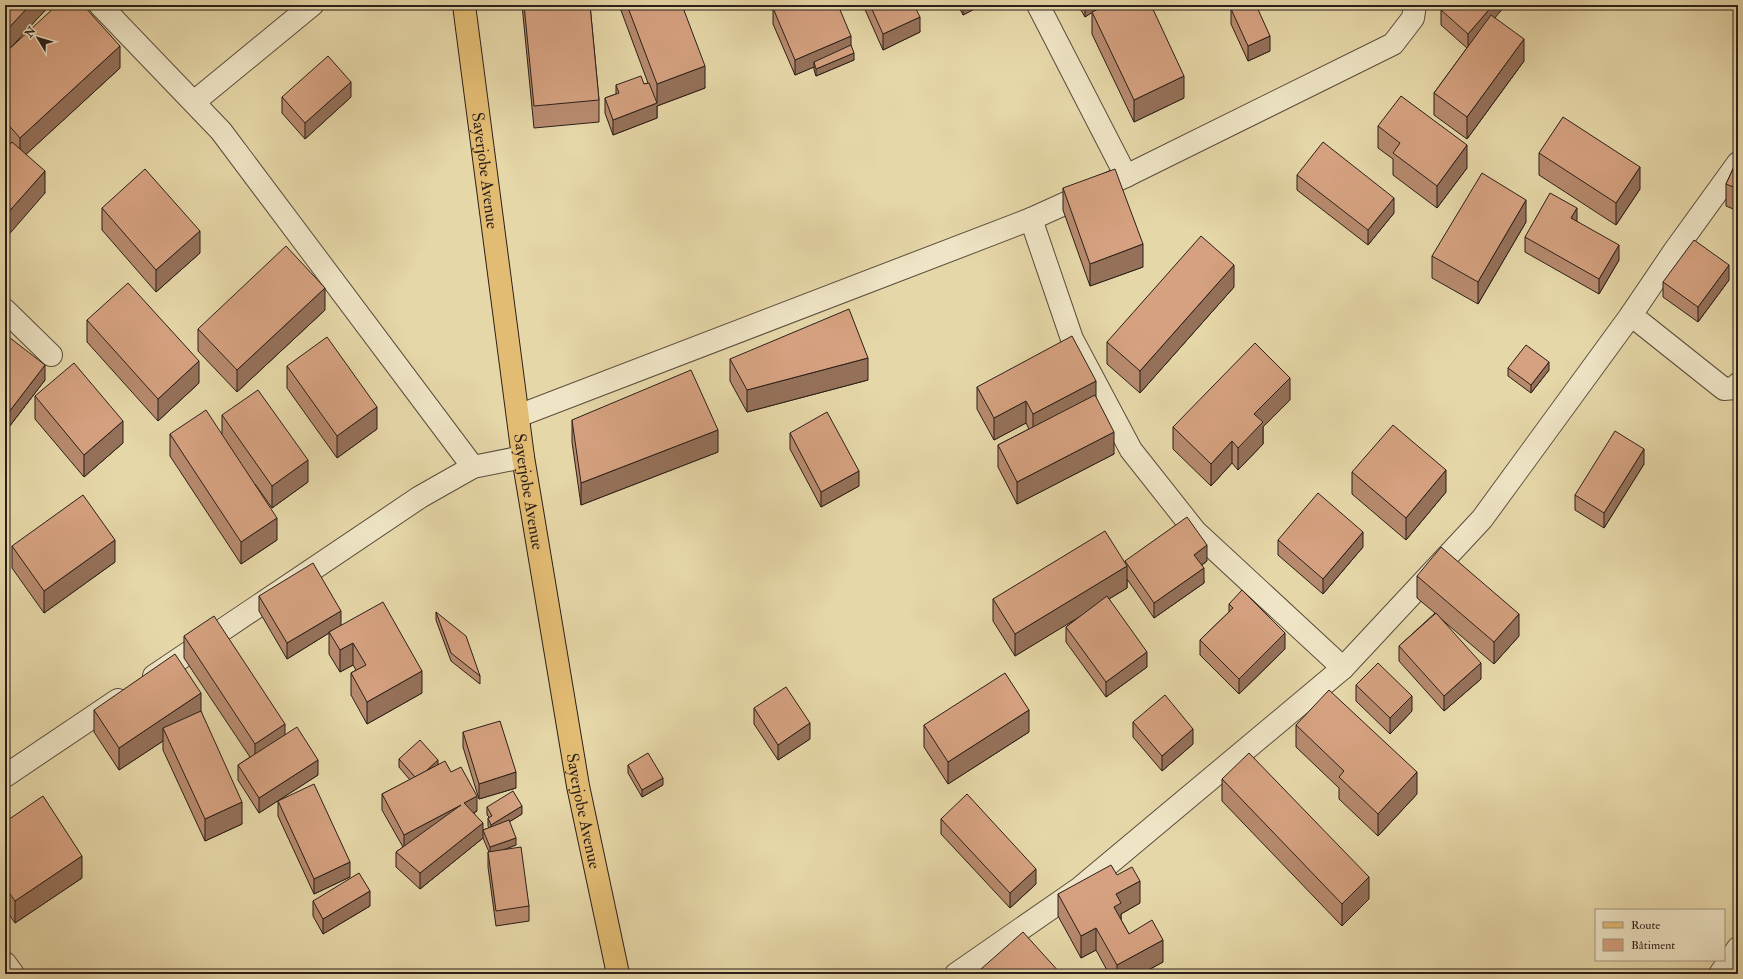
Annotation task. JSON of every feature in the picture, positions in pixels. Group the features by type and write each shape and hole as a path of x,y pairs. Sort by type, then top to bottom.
{"main road":[{"name":"Sayerjobe Avenue","path":"464,5 523,457 578,786 618,974"}],"street":[{"path":"100,5 221,131 473,467"},
{"path":"194,102 312,5"},
{"path":"1038,5 1126,176"},
{"path":"518,416 1031,219 1126,176 1393,44 1413,18 1415,5"},
{"path":"956,974 1080,888 1343,668 1482,519 1631,315 1675,250 1738,163"},
{"path":"1031,219 1072,340 1131,450 1195,531 1343,668"},
{"path":"5,310 51,356"},
{"path":"1631,315 1724,389 1735,388 1738,384"},
{"path":"5,776 420,498 473,467 523,457"},
{"path":"1720,974 1738,948"},
{"path":"5,963 13,974"}],"building":[{"path":"5,5 30,5 5,32"},
{"path":"57,5 83,5 120,46 20,138 5,121 5,53"},
{"path":"524,5 590,5 599,100 534,106"},
{"path":"627,5 682,5 705,66 657,84"},
{"path":"781,5 838,5 851,36 795,60 773,8"},
{"path":"870,5 914,5 920,17 883,34"},
{"path":"1107,5 1151,5 1184,76 1134,100 1092,12"},
{"path":"1239,5 1256,5 1270,36 1248,46 1231,9"},
{"path":"1445,5 1493,5 1468,34 1441,10"},
{"path":"1491,15 1524,39 1467,117 1434,93"},
{"path":"851,45 854,53 816,69 814,62"},
{"path":"328,56 351,82 305,123 282,97"},
{"path":"641,76 644,84 649,83 657,103 613,120 605,98 619,93 616,85"},
{"path":"1401,96 1467,145 1437,186 1393,153 1400,143 1378,126"},
{"path":"1563,117 1640,167 1616,203 1539,153"},
{"path":"12,142 45,171 5,216 5,150"},
{"path":"1323,142 1394,198 1368,230 1297,175"},
{"path":"1738,158 1738,189 1726,184"},
{"path":"145,169 200,231 156,270 102,208"},
{"path":"1115,169 1143,244 1090,264 1063,188"},
{"path":"1482,173 1526,200 1478,282 1432,256"},
{"path":"1550,193 1577,208 1571,218 1619,245 1599,279 1525,237"},
{"path":"1201,236 1234,265 1140,371 1107,342"},
{"path":"1694,240 1729,265 1698,307 1663,282"},
{"path":"286,246 325,288 237,370 198,329"},
{"path":"128,283 199,361 158,399 87,320"},
{"path":"849,309 868,358 747,390 730,359"},
{"path":"5,334 45,365 9,412 5,409"},
{"path":"1072,336 1096,381 1033,414 1026,401 994,418 977,387"},
{"path":"327,337 377,407 337,436 287,366"},
{"path":"1255,343 1290,378 1254,414 1263,422 1238,448 1232,441 1211,464 1173,427"},
{"path":"1526,345 1549,362 1531,385 1508,368"},
{"path":"74,363 123,421 84,455 35,396"},
{"path":"691,370 718,430 581,483 572,420"},
{"path":"258,390 308,460 272,486 222,415"},
{"path":"1095,395 1114,432 1017,482 998,445"},
{"path":"206,410 277,518 241,542 170,434"},
{"path":"827,412 859,471 821,492 790,433"},
{"path":"1393,425 1446,470 1406,518 1352,472"},
{"path":"1615,431 1644,449 1604,513 1575,495"},
{"path":"1318,493 1363,532 1323,579 1278,540"},
{"path":"83,495 115,540 44,591 12,546"},
{"path":"1187,517 1207,545 1194,555 1204,568 1154,603 1125,561"},
{"path":"1105,531 1127,566 1015,634 993,599"},
{"path":"1441,547 1519,614 1494,642 1417,576"},
{"path":"313,563 341,611 287,643 259,596"},
{"path":"1242,590 1285,633 1239,679 1200,640 1233,608 1229,604"},
{"path":"1107,596 1147,652 1106,682 1066,627"},
{"path":"383,602 422,671 367,702 351,673 366,665 353,643 340,650 329,632"},
{"path":"436,612 466,636 480,676 451,653"},
{"path":"1436,613 1481,663 1444,696 1399,646"},
{"path":"214,616 285,724 255,744 184,636"},
{"path":"175,654 201,693 119,748 94,710"},
{"path":"1378,663 1412,696 1390,718 1356,685"},
{"path":"1005,673 1029,710 948,762 924,725"},
{"path":"786,687 810,723 778,745 754,708"},
{"path":"1329,690 1417,772 1378,814 1339,777 1344,771 1296,725"},
{"path":"1165,695 1193,729 1162,756 1133,722"},
{"path":"201,711 242,802 205,819 163,728"},
{"path":"500,721 516,772 479,784 463,732"},
{"path":"297,727 318,760 259,798 238,765"},
{"path":"420,740 438,760 426,771 415,777 399,759"},
{"path":"648,753 663,778 642,790 628,765"},
{"path":"1249,753 1369,877 1342,904 1222,779"},
{"path":"445,761 451,772 461,767 477,796 464,803 483,823 420,873 396,852 461,805 404,835 382,794"},
{"path":"314,784 350,862 314,879 278,801"},
{"path":"513,791 522,806 491,825 488,818 492,816 487,807"},
{"path":"967,794 1036,869 1010,893 941,819"},
{"path":"43,796 82,856 15,901 5,887 5,822"},
{"path":"509,820 516,838 490,847 483,830"},
{"path":"521,847 529,906 496,911 488,852"},
{"path":"1111,865 1117,875 1132,867 1140,881 1116,894 1121,903 1114,907 1129,934 1152,920 1163,940 1117,965 1096,928 1081,936 1058,894"},
{"path":"359,873 370,891 323,919 313,901"},
{"path":"1023,932 1061,974 985,974 981,969"},
{"path":"1738,964 1738,974 1731,974"}]}
